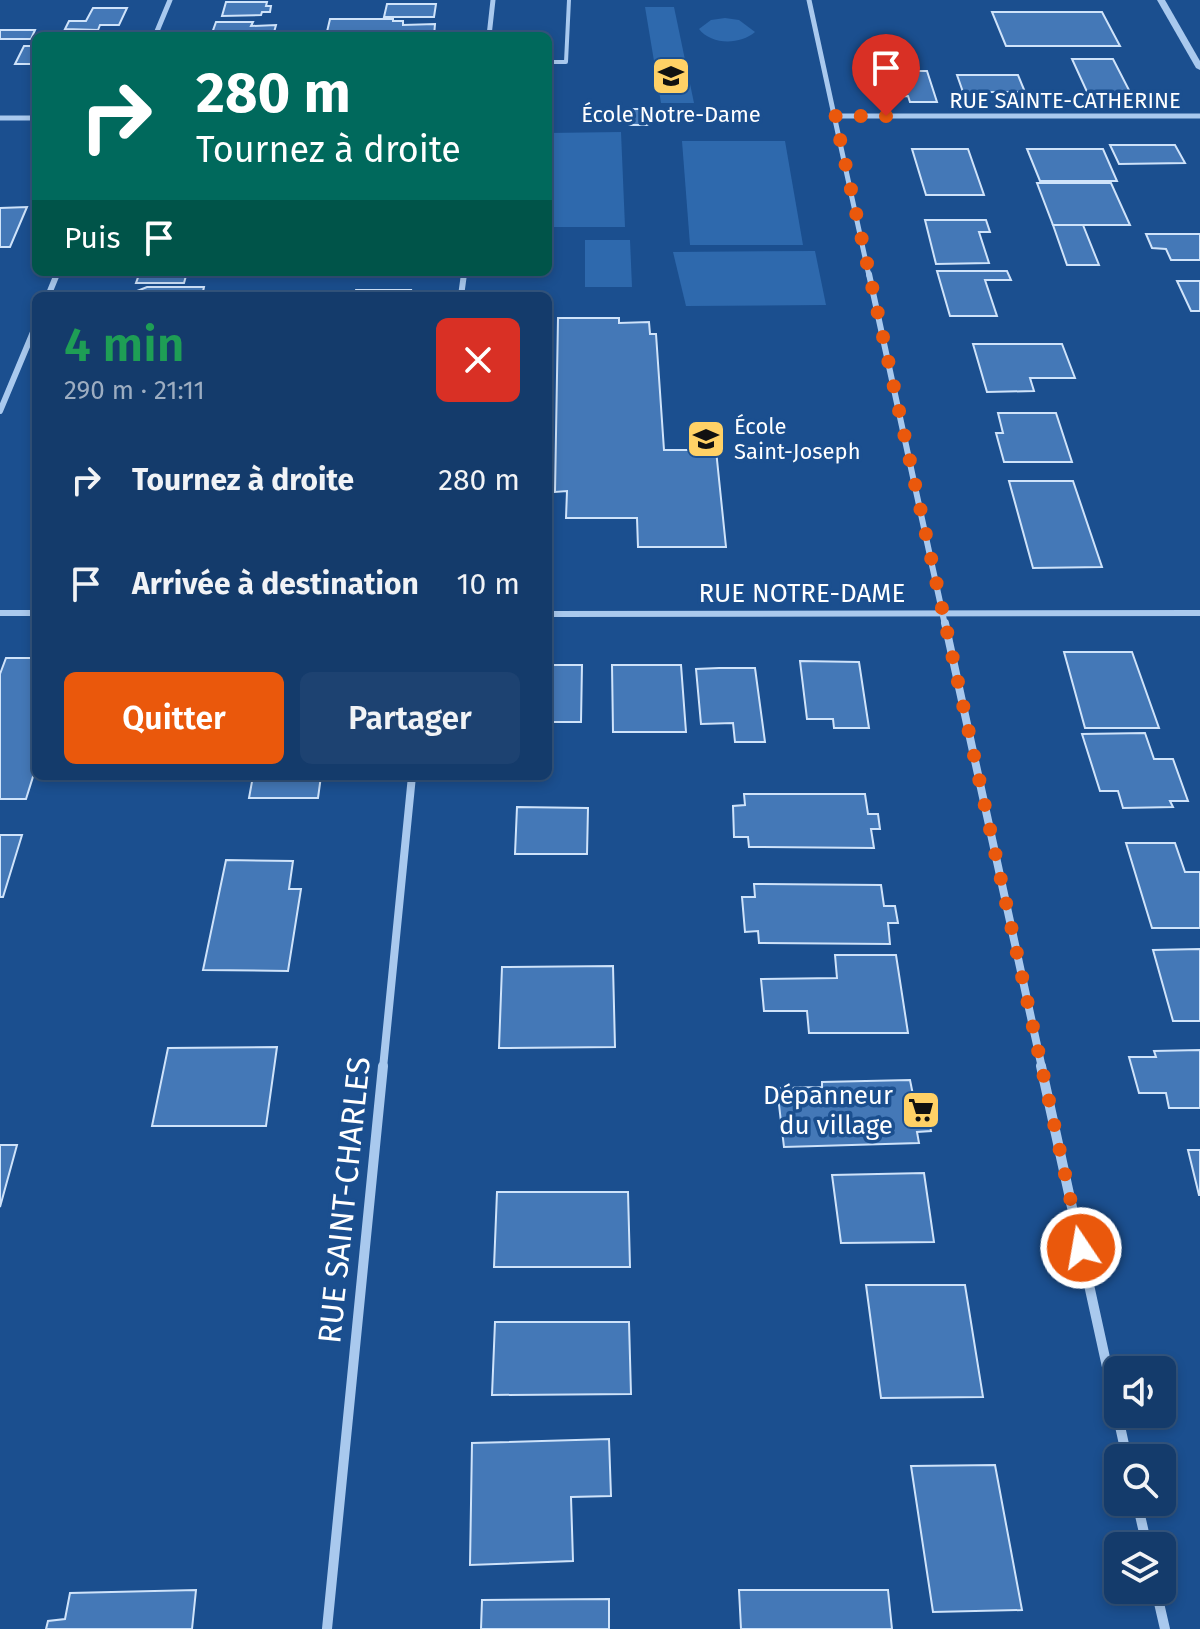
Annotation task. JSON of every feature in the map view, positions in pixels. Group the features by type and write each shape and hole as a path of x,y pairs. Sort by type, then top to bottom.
{"street":[{"path":"157,32 170,0"},
{"path":"489,32 493,0"},
{"path":"809,0 1124,1444"},
{"path":"1161,0 1200,68"},
{"name":"RUE SAINTE-CATHERINE","path":"835,116 1200,116"},
{"path":"0,118 32,118"},
{"path":"0,411 32,335"},
{"path":"0,613 32,613"},
{"name":"RUE NOTRE-DAME","path":"552,614 1200,613"},
{"name":"RUE SAINT-CHARLES","path":"327,1629 412,780"},
{"path":"1159,1604 1165,1629"}],"lane":[{"path":"552,62 566,62 569,0"}],"shaded area":[{"path":"645,7 674,7 694,103 661,103"},
{"path":"711,20 739,20 755,32 742,39 726,41 711,38 699,29"},
{"path":"621,132 625,227 552,227 552,133"},
{"path":"682,141 785,141 803,245 690,245"},
{"path":"585,240 630,240 632,287 585,287"},
{"path":"815,251 826,305 686,306 673,252"}],"building":[{"path":"226,2 267,2 266,6 271,6 270,12 262,12 261,15 222,16"},
{"path":"387,4 436,4 434,17 384,17"},
{"path":"93,8 127,8 119,25 100,25 98,30 65,29 69,21 86,21"},
{"path":"992,12 1102,12 1120,46 1006,46"},
{"path":"330,19 393,19 403,21 403,25 435,24 434,32 327,32"},
{"path":"216,22 276,25 274,32 212,32"},
{"path":"0,30 35,30 31,39 0,39"},
{"path":"24,46 32,46 32,64 15,64"},
{"path":"1072,59 1113,59 1131,94 1088,94"},
{"path":"879,71 927,71 937,102 910,102 908,96 885,97 882,86 874,86 872,80 882,80"},
{"path":"957,75 1018,75 1025,92 963,92"},
{"path":"627,109 644,109 654,113 656,120 647,125 619,121 618,114"},
{"path":"1110,145 1175,145 1185,163 1119,164"},
{"path":"912,149 968,149 984,195 926,195"},
{"path":"1027,149 1103,149 1117,181 1040,181"},
{"path":"1037,183 1111,183 1130,225 1053,225"},
{"path":"27,207 10,247 0,247 0,208"},
{"path":"925,220 986,220 990,232 979,232 989,263 936,264"},
{"path":"1053,225 1083,225 1099,265 1067,265"},
{"path":"1146,234 1200,234 1200,260 1171,260 1166,249 1152,248"},
{"path":"937,271 1007,271 1011,280 985,280 997,316 950,316"},
{"path":"139,276 186,276 184,283 136,283"},
{"path":"1177,281 1200,281 1200,311 1191,311"},
{"path":"147,287 204,287 203,292 137,291"},
{"path":"356,290 411,290 411,292"},
{"path":"558,318 619,318 619,323 649,322 650,334 656,334 664,450 716,450 726,547 638,547 637,518 566,518 567,491 555,492"},
{"path":"973,344 1062,344 1075,378 1030,378 1034,391 987,392"},
{"path":"998,413 1056,413 1072,462 1004,462 996,433 1003,433"},
{"path":"1009,481 1073,481 1102,567 1033,568"},
{"path":"1064,652 1132,652 1159,728 1085,728"},
{"path":"6,658 32,658 32,780 26,799 0,799 0,674"},
{"path":"800,661 859,662 869,728 834,728 833,719 807,719"},
{"path":"552,665 582,665 581,722 552,722"},
{"path":"612,665 681,665 686,732 613,732"},
{"path":"755,668 765,742 735,742 733,723 701,724 696,669"},
{"path":"1145,733 1154,759 1173,759 1188,801 1170,801 1173,807 1123,808 1118,791 1100,791 1082,734"},
{"path":"252,780 320,780 318,798 249,798"},
{"path":"744,794 865,794 868,814 878,814 880,829 871,829 874,848 749,847 748,837 734,837 733,806 745,805"},
{"path":"517,807 588,808 587,854 515,854"},
{"path":"0,835 22,835 3,897 0,897"},
{"path":"1126,843 1175,843 1185,872 1200,872 1200,928 1152,928"},
{"path":"226,860 293,861 289,889 301,889 288,971 203,970"},
{"path":"754,884 881,885 884,906 895,906 898,923 888,923 890,944 759,943 758,931 745,932 742,897 755,897"},
{"path":"1200,949 1200,1021 1173,1021 1153,950"},
{"path":"835,955 896,955 908,1033 809,1033 807,1011 764,1011 761,979 837,978"},
{"path":"613,966 615,1047 499,1048 502,967"},
{"path":"277,1047 266,1126 152,1126 168,1048"},
{"path":"1200,1050 1200,1108 1169,1108 1166,1093 1139,1093 1129,1057 1156,1057 1154,1051"},
{"path":"910,1080 913,1095 924,1094 931,1131 917,1132 919,1143 784,1147 777,1088 822,1087 822,1082"},
{"path":"0,1145 17,1145 0,1207"},
{"path":"1188,1150 1200,1150 1200,1195 1199,1195"},
{"path":"924,1173 934,1242 841,1243 832,1175"},
{"path":"497,1192 628,1192 630,1267 494,1267"},
{"path":"866,1285 965,1285 983,1397 881,1398"},
{"path":"495,1322 629,1322 631,1394 492,1395"},
{"path":"609,1439 611,1496 571,1497 573,1561 470,1565 472,1443"},
{"path":"995,1465 1022,1610 933,1612 911,1466"},
{"path":"196,1590 192,1629 46,1629 48,1621 65,1619 70,1593"},
{"path":"739,1590 888,1590 892,1629 741,1629"},
{"path":"609,1599 609,1629 481,1629 482,1600"}],"place":[{"name":"École Notre-Dame","path":"671,76"},
{"name":"École Saint-Joseph","path":"706,439"},
{"name":"Dépanneur du village","path":"921,1110"}],"route":[{"path":"886,116 835,116 1081,1248"}]}
